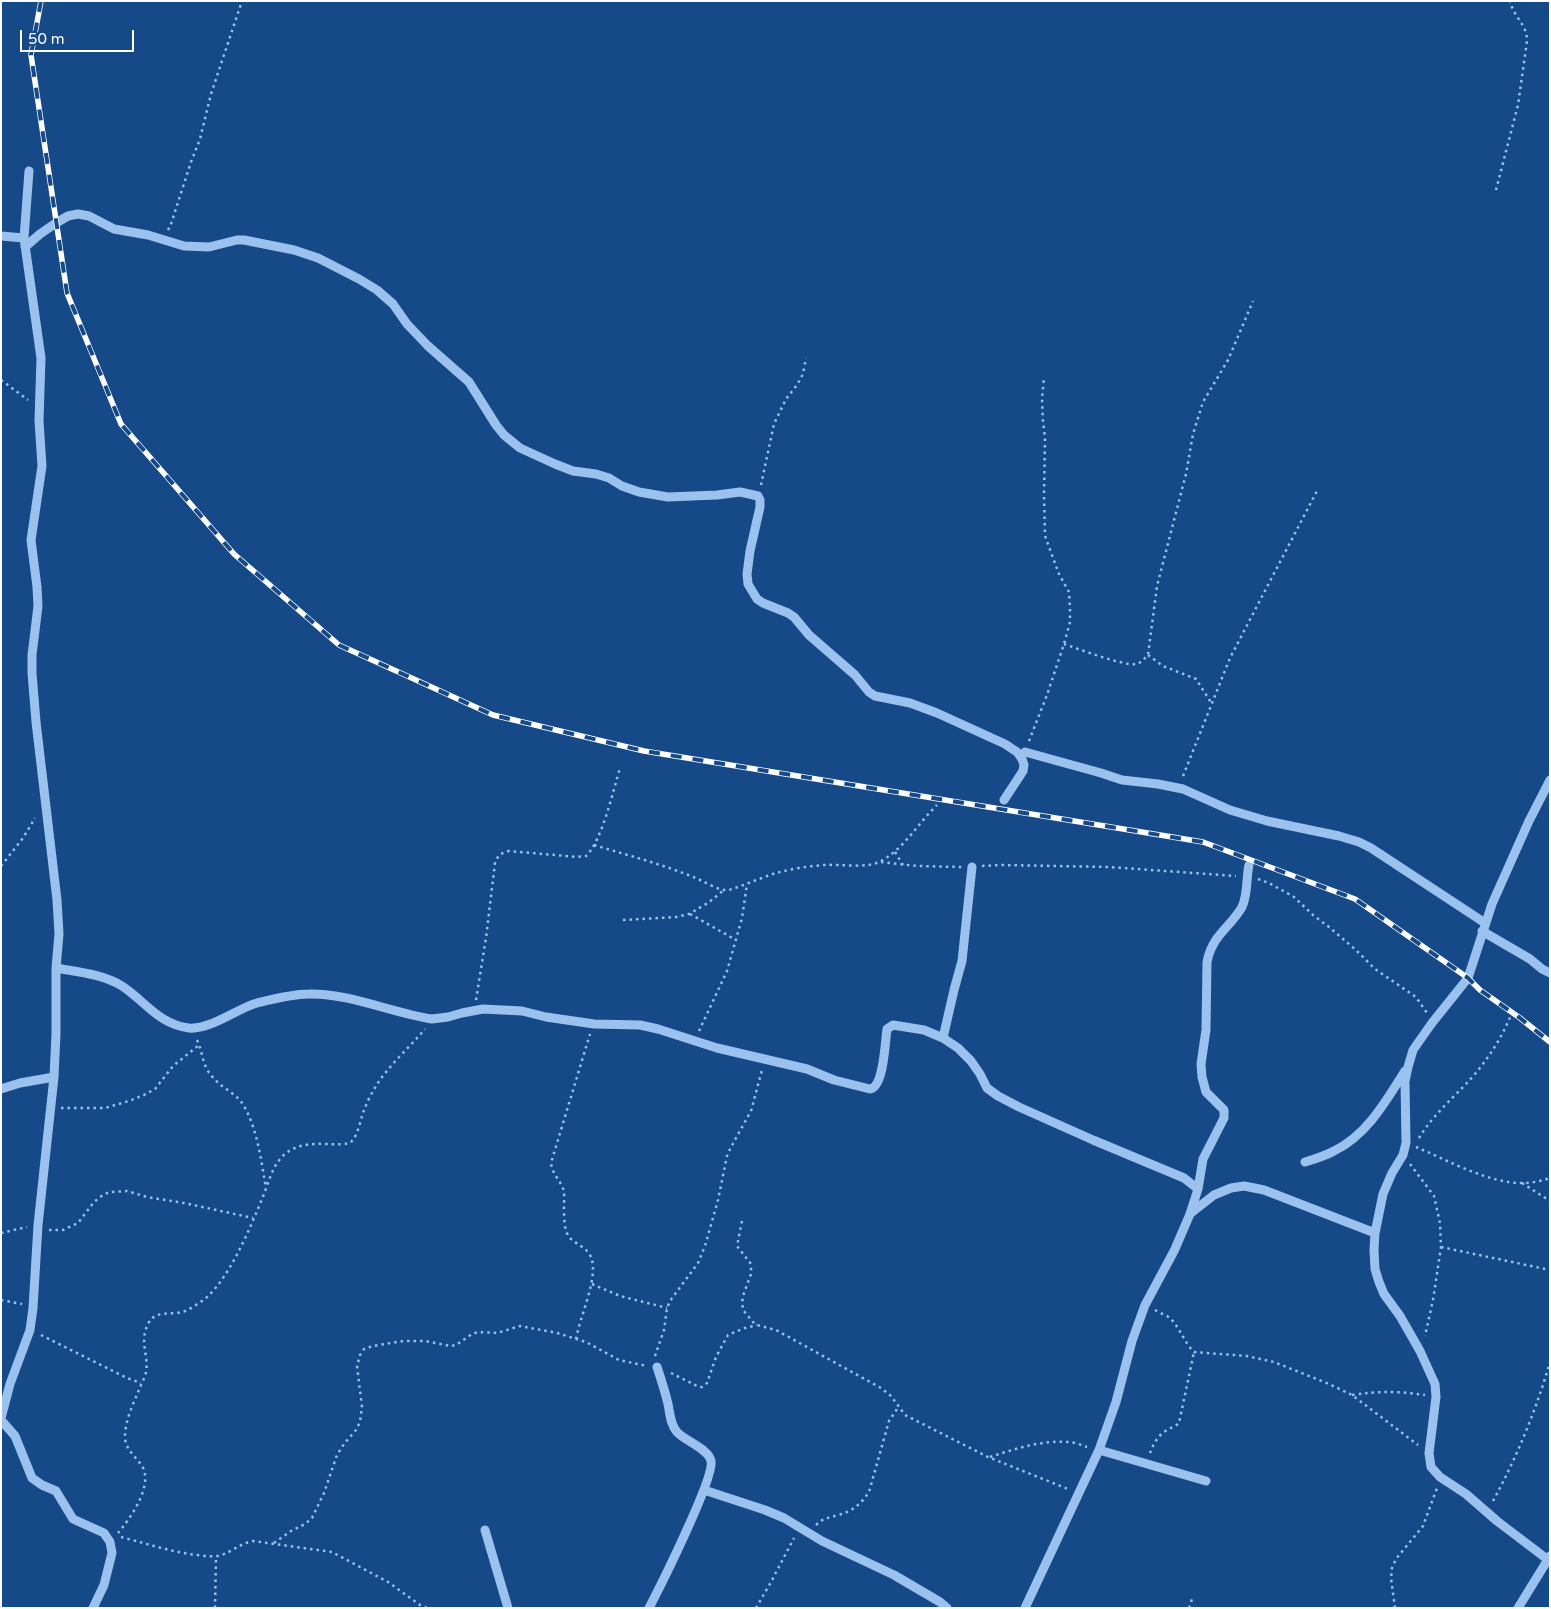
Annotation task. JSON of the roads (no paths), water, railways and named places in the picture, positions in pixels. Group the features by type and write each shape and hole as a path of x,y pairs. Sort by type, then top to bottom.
{"street":[{"path":"29,171 25,243 41,358 42,466 31,540 38,606 32,655 32,673 36,722 46,794 48,831 58,900 59,934 56,968 54,1078 38,1228 33,1308 30,1330 10,1384 1,1419 15,1436 32,1478 56,1491 72,1519 104,1533 110,1542 112,1553 104,1585 93,1608"},
{"path":"1,236 25,243 68,216 78,214 89,216 114,229 184,246 195,248 216,247 237,240 244,240 294,250 318,258 359,279 393,304 407,324 428,346 470,382 496,425 504,435 520,448 573,471 596,474 609,478 622,486 653,495 676,496 740,492 758,496 760,507 747,574 748,584 757,599 788,613 809,636 855,675 869,692 875,696 910,703 937,713 1005,744 1017,752 1024,765 1023,772 1004,800"},
{"path":"1025,752 1100,772 1122,780 1178,788 1230,810 1268,822 1309,829 1359,842 1371,848 1550,973"},
{"path":"1518,1608 1548,1557 1466,1494 1440,1477 1431,1467 1429,1454 1436,1397 1435,1384 1420,1351 1400,1316 1384,1294 1379,1282 1375,1269 1375,1233 1383,1194 1392,1173 1410,1144 1405,1093 1408,1066 1413,1050 1468,978 1492,904 1550,780"},
{"path":"1025,1608 1099,1450 1116,1402 1132,1341 1145,1305 1175,1249 1190,1214 1198,1190 1203,1159 1224,1118 1225,1113 1222,1107 1206,1092 1202,1077 1201,1064 1206,1030 1207,962 1208,953 1219,934 1235,917 1242,906 1249,865"},
{"path":"943,1038 962,961 972,867"},
{"path":"56,968 86,973 122,986 151,1012 170,1022 189,1028 211,1024 256,1003 308,994 333,996 432,1019 483,1010 522,1011 546,1017 594,1024 640,1025 717,1048 807,1069 834,1080 873,1089 879,1080 887,1029 893,1025 924,1030 943,1038 958,1048 971,1061 987,1088 998,1096 1093,1140 1184,1178 1198,1190"},
{"path":"1305,1162 1335,1151 1363,1130 1374,1117 1408,1066"},
{"path":"1,1089 20,1083 54,1078"},
{"path":"1190,1214 1214,1195 1231,1188 1244,1186 1264,1190 1375,1233"},
{"path":"649,1608 704,1490 710,1473 711,1460 707,1454 676,1432 662,1382 654,1367"},
{"path":"1099,1450 1206,1481"},
{"path":"704,1490 784,1518 809,1534 894,1575 947,1608"},
{"path":"485,1530 508,1608"}],"railway":[{"path":"41,1 31,55 67,293 121,424 234,554 339,645 493,715 644,751 1203,842 1355,899 1468,978 1480,990 1550,1042"}]}
